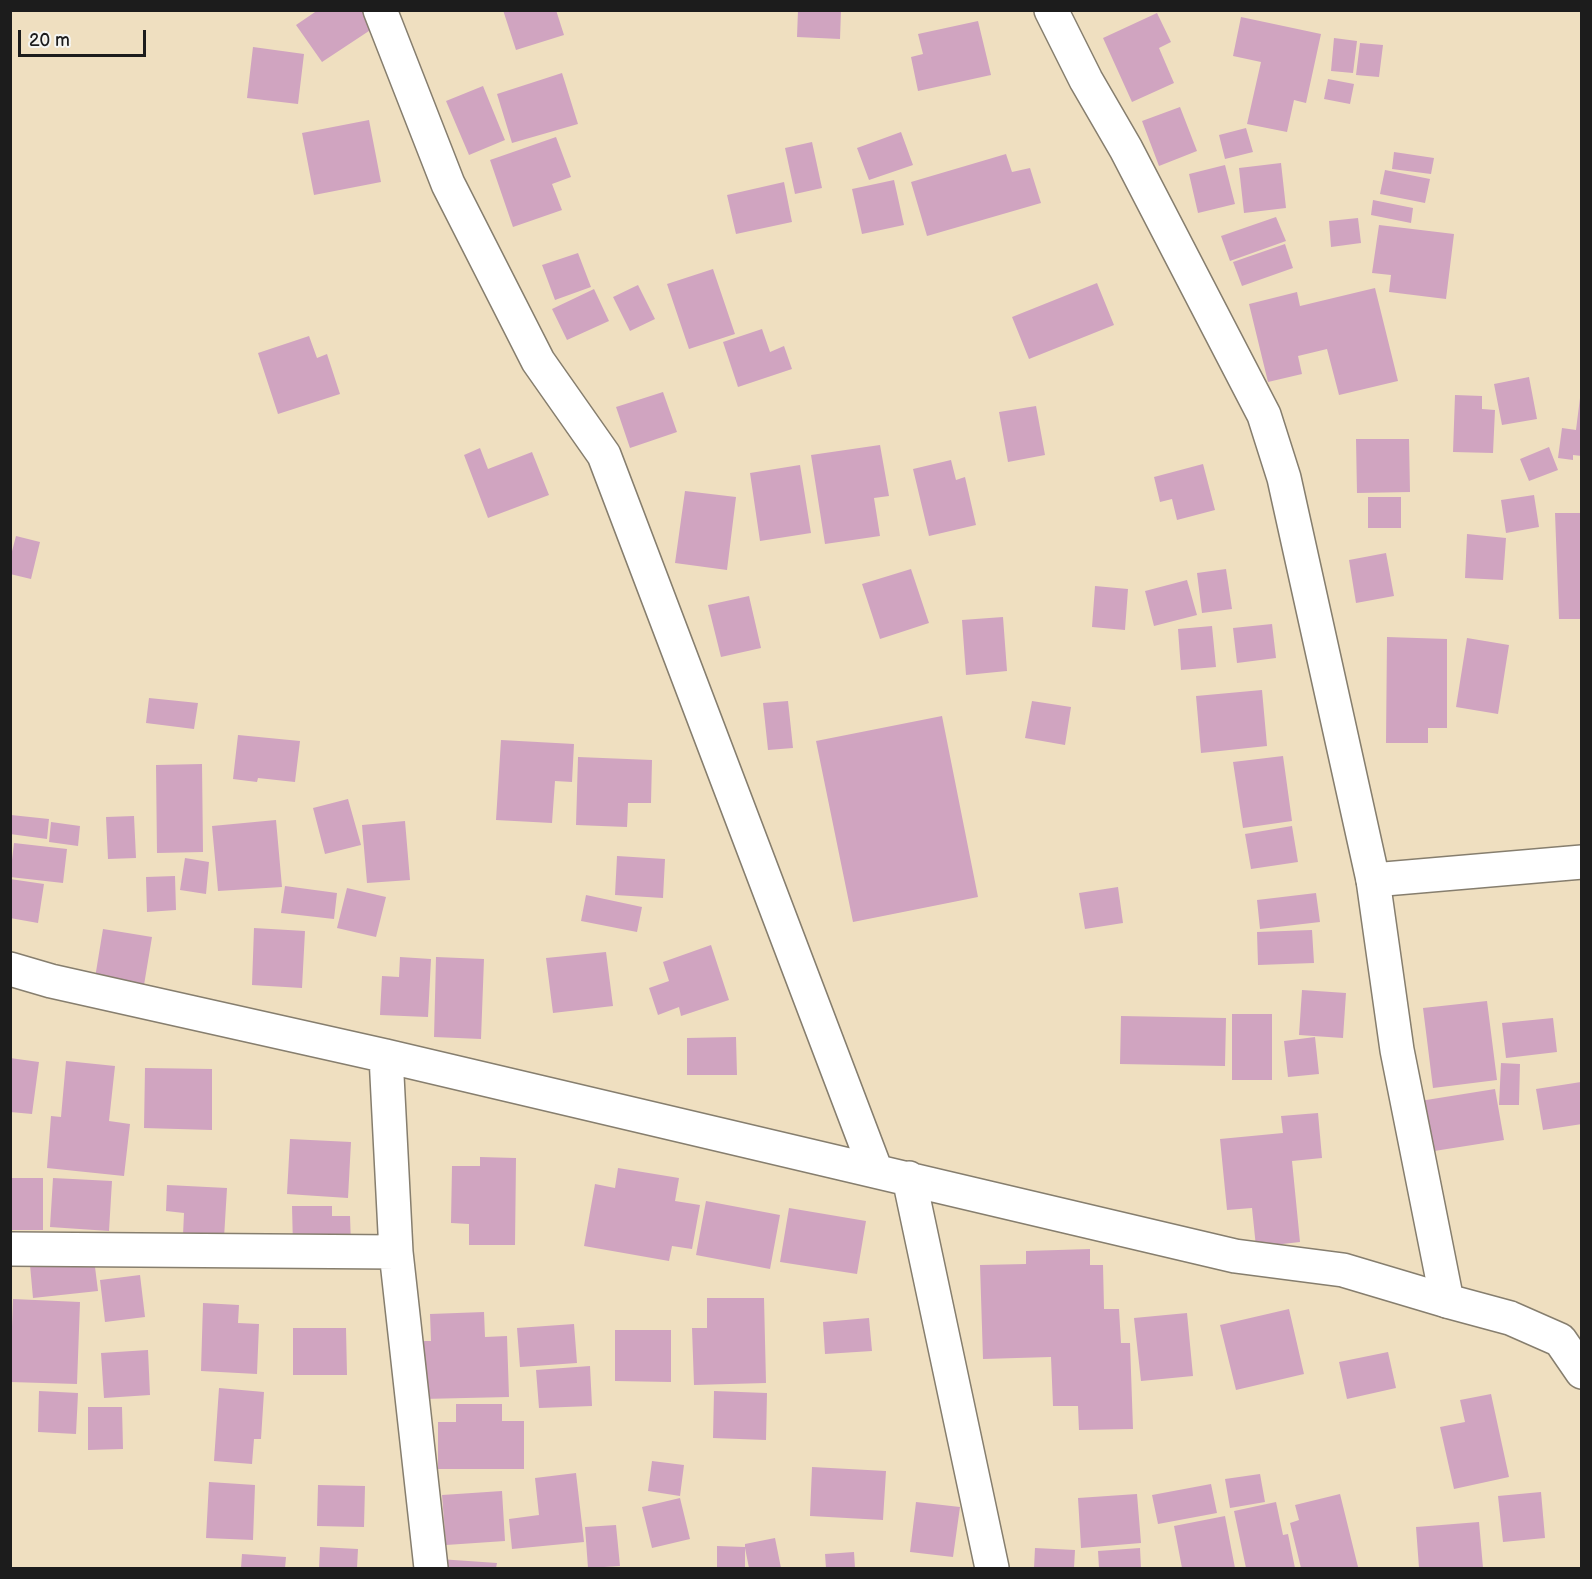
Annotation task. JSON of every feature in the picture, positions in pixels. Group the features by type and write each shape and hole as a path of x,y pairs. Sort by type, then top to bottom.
{"street":[{"path":"380,10 454,194 538,361 604,455 876,1171"},
{"path":"1051,10 1086,80 1126,148 1264,415 1284,478 1373,880 1397,1050 1447,1301"},
{"path":"1373,880 1581,862"},
{"path":"10,969 51,981 386,1056 1234,1256 1342,1270 1510,1318 1560,1340 1581,1372"},
{"path":"386,1056 396,1252 430,1569"},
{"path":"909,1178 992,1569"},
{"path":"10,1249 396,1252"}],"building":[{"path":"318,10 368,10 378,25 322,62 296,25"},
{"path":"503,10 556,10 564,35 516,50"},
{"path":"798,10 841,10 840,39 797,37"},
{"path":"1157,13 1171,42 1159,48 1174,83 1132,102 1103,38"},
{"path":"1241,17 1321,34 1306,103 1294,100 1287,132 1247,124 1261,62 1233,56"},
{"path":"978,21 991,75 918,91 911,57 923,54 918,34"},
{"path":"1334,38 1357,41 1353,73 1331,71"},
{"path":"1360,43 1383,45 1379,77 1356,75"},
{"path":"253,47 304,54 298,104 247,98"},
{"path":"562,73 578,124 512,143 497,94"},
{"path":"1328,79 1354,84 1350,104 1324,99"},
{"path":"483,86 505,140 469,155 446,101"},
{"path":"1180,107 1197,151 1159,166 1142,121"},
{"path":"369,120 381,182 314,195 302,133"},
{"path":"1246,128 1253,152 1225,159 1219,135"},
{"path":"901,132 913,165 869,180 857,148"},
{"path":"556,137 571,177 552,184 562,210 513,227 490,160"},
{"path":"812,142 822,188 795,194 785,148"},
{"path":"1394,152 1434,158 1431,174 1392,169"},
{"path":"1006,154 1012,172 1030,168 1041,203 927,236 911,182"},
{"path":"1281,163 1286,208 1244,213 1239,168"},
{"path":"1225,165 1235,204 1198,213 1189,174"},
{"path":"1385,170 1430,179 1425,203 1380,194"},
{"path":"894,180 904,225 862,234 852,189"},
{"path":"784,182 792,222 736,234 727,195"},
{"path":"1373,200 1413,208 1411,223 1371,215"},
{"path":"1276,217 1286,241 1230,261 1221,236"},
{"path":"1358,218 1361,243 1331,247 1329,221"},
{"path":"1379,225 1454,234 1446,299 1389,292 1391,275 1372,273"},
{"path":"1285,244 1293,268 1242,286 1233,262"},
{"path":"578,253 591,287 555,300 542,265"},
{"path":"713,269 735,334 689,349 667,284"},
{"path":"1097,283 1114,325 1029,359 1012,317"},
{"path":"638,285 655,319 630,331 613,297"},
{"path":"1375,288 1398,381 1339,395 1327,349 1298,356 1302,374 1268,382 1249,304 1297,292 1300,306"},
{"path":"594,289 609,321 567,340 552,309"},
{"path":"762,329 770,352 784,346 792,369 738,387 723,342"},
{"path":"309,336 317,358 327,354 340,394 278,414 258,353"},
{"path":"1529,377 1537,419 1502,425 1494,384"},
{"path":"663,392 677,432 630,448 616,407"},
{"path":"1455,395 1482,396 1482,409 1495,410 1493,453 1453,452"},
{"path":"1580,398 1582,456 1573,455 1573,460 1558,458 1562,428 1576,430"},
{"path":"1036,406 1045,455 1008,462 999,412"},
{"path":"1356,439 1409,439 1410,492 1357,493"},
{"path":"880,445 889,496 874,498 880,536 825,544 811,455"},
{"path":"1549,447 1558,470 1529,481 1520,459"},
{"path":"480,448 488,469 532,452 549,495 488,518 464,455"},
{"path":"951,460 956,480 965,477 976,525 929,536 913,469"},
{"path":"1203,464 1215,510 1177,520 1172,499 1160,502 1154,477"},
{"path":"800,465 811,533 760,541 750,473"},
{"path":"685,491 736,497 727,570 675,563"},
{"path":"1534,495 1539,527 1506,533 1501,500"},
{"path":"1368,497 1401,497 1401,528 1368,528"},
{"path":"1555,513 1582,513 1582,619 1559,619"},
{"path":"1467,534 1506,538 1503,580 1465,578"},
{"path":"16,536 40,542 31,579 10,574 10,559"},
{"path":"1386,553 1394,596 1356,603 1349,560"},
{"path":"911,569 929,623 880,639 862,584"},
{"path":"1226,569 1232,609 1202,613 1197,573"},
{"path":"1187,580 1197,615 1154,626 1145,591"},
{"path":"1095,586 1128,589 1125,630 1092,627"},
{"path":"749,596 761,648 721,657 708,605"},
{"path":"1003,617 1007,671 966,675 962,620"},
{"path":"1272,624 1276,658 1237,663 1233,628"},
{"path":"1212,626 1216,667 1181,670 1178,629"},
{"path":"1387,637 1447,639 1447,728 1428,728 1428,743 1386,743"},
{"path":"1467,638 1509,645 1498,714 1456,707"},
{"path":"1262,690 1267,746 1201,753 1196,696"},
{"path":"149,698 198,703 194,729 146,723"},
{"path":"788,701 793,748 768,750 763,703"},
{"path":"1032,701 1071,707 1065,745 1025,738"},
{"path":"942,716 978,897 853,922 816,741"},
{"path":"238,735 300,741 295,782 258,778 257,782 233,779"},
{"path":"501,740 574,744 572,782 555,781 552,823 496,820"},
{"path":"1283,756 1292,821 1243,828 1233,762"},
{"path":"578,757 652,760 651,803 628,803 627,827 576,825"},
{"path":"202,764 203,852 157,853 156,765"},
{"path":"348,799 361,845 325,854 313,808"},
{"path":"11,815 49,819 47,839 10,834"},
{"path":"134,816 136,858 108,859 106,817"},
{"path":"276,820 282,887 218,891 212,826"},
{"path":"405,821 410,880 367,883 362,825"},
{"path":"51,822 80,826 78,846 49,842"},
{"path":"1292,826 1298,862 1251,869 1245,834"},
{"path":"14,843 67,849 63,883 10,877"},
{"path":"617,856 665,859 663,898 615,895"},
{"path":"185,858 209,862 206,894 180,890"},
{"path":"175,876 176,910 147,912 146,877"},
{"path":"10,879 44,884 38,923 10,918"},
{"path":"285,886 337,893 334,919 281,913"},
{"path":"1118,887 1123,923 1085,929 1079,893"},
{"path":"347,888 386,897 376,937 337,928"},
{"path":"1316,893 1320,922 1260,929 1257,900"},
{"path":"586,895 642,907 637,932 581,921"},
{"path":"254,928 305,931 302,988 252,985"},
{"path":"103,929 152,937 143,991 94,984"},
{"path":"1312,930 1314,963 1258,965 1257,932"},
{"path":"711,945 729,1000 681,1016 679,1007 658,1015 649,988 669,981 663,962"},
{"path":"606,952 613,1006 553,1013 546,958"},
{"path":"400,957 431,959 428,1017 380,1015 382,976 399,977"},
{"path":"436,957 484,959 481,1039 434,1037"},
{"path":"1302,990 1346,993 1343,1038 1299,1035"},
{"path":"1487,1001 1497,1080 1433,1088 1423,1008"},
{"path":"1232,1014 1272,1014 1272,1080 1232,1080"},
{"path":"1121,1016 1226,1018 1225,1066 1120,1064"},
{"path":"1553,1018 1557,1052 1506,1058 1502,1023"},
{"path":"736,1037 737,1075 687,1075 687,1038"},
{"path":"1315,1037 1319,1074 1288,1077 1284,1041"},
{"path":"10,1058 39,1062 32,1114 10,1112"},
{"path":"66,1061 115,1066 109,1121 130,1124 124,1176 47,1168 51,1116 61,1117"},
{"path":"1501,1063 1520,1064 1519,1105 1499,1105"},
{"path":"145,1068 212,1069 212,1130 144,1128"},
{"path":"1581,1082 1582,1124 1543,1130 1536,1089"},
{"path":"1495,1089 1504,1140 1428,1152 1420,1101"},
{"path":"1318,1113 1322,1158 1292,1161 1300,1242 1256,1247 1252,1208 1227,1210 1220,1139 1283,1133 1281,1116"},
{"path":"290,1139 351,1142 348,1198 287,1194"},
{"path":"480,1157 516,1158 515,1245 469,1245 469,1224 451,1223 452,1166 480,1166"},
{"path":"618,1168 679,1178 675,1201 700,1205 692,1249 672,1246 669,1261 584,1246 595,1184 615,1188"},
{"path":"10,1178 43,1178 43,1230 10,1230"},
{"path":"53,1178 112,1181 109,1231 50,1227"},
{"path":"167,1185 227,1188 224,1238 183,1235 184,1213 166,1211"},
{"path":"706,1201 780,1215 770,1269 696,1255"},
{"path":"292,1206 332,1206 332,1216 350,1216 351,1245 293,1246"},
{"path":"789,1208 866,1221 857,1274 780,1262"},
{"path":"1090,1249 1090,1265 1103,1265 1104,1309 1119,1309 1121,1343 1130,1343 1133,1429 1079,1430 1078,1406 1053,1406 1051,1357 983,1359 980,1265 1026,1264 1026,1251"},
{"path":"94,1259 98,1291 33,1298 30,1265"},
{"path":"140,1275 145,1317 105,1322 100,1280"},
{"path":"707,1298 764,1298 766,1383 694,1385 692,1328 707,1328"},
{"path":"13,1299 80,1302 77,1384 10,1382"},
{"path":"203,1303 239,1305 238,1323 259,1324 257,1374 201,1371"},
{"path":"1289,1309 1304,1374 1236,1390 1220,1325"},
{"path":"484,1312 485,1337 507,1336 509,1397 422,1399 420,1341 431,1341 430,1314"},
{"path":"1187,1313 1193,1376 1141,1381 1134,1318"},
{"path":"869,1318 872,1351 825,1354 823,1322"},
{"path":"574,1324 577,1363 520,1367 517,1328"},
{"path":"293,1328 346,1328 347,1375 293,1375"},
{"path":"615,1330 671,1330 671,1382 615,1381"},
{"path":"148,1350 150,1395 104,1398 101,1353"},
{"path":"1388,1352 1396,1388 1347,1399 1339,1362"},
{"path":"590,1366 592,1406 539,1408 536,1370"},
{"path":"219,1388 264,1392 261,1439 254,1439 252,1464 214,1461"},
{"path":"39,1391 78,1393 76,1434 38,1432"},
{"path":"714,1391 767,1393 766,1440 713,1438"},
{"path":"1491,1394 1509,1477 1454,1489 1440,1427 1465,1422 1460,1400"},
{"path":"456,1404 502,1404 502,1421 524,1421 524,1469 438,1469 438,1422 456,1422"},
{"path":"88,1407 122,1407 123,1449 88,1450"},
{"path":"652,1461 684,1465 680,1496 648,1491"},
{"path":"812,1467 886,1471 883,1520 810,1516"},
{"path":"576,1473 584,1542 512,1549 509,1519 539,1515 535,1478"},
{"path":"1260,1474 1265,1502 1230,1508 1225,1479"},
{"path":"209,1482 255,1485 253,1540 206,1538"},
{"path":"1211,1484 1217,1513 1158,1524 1152,1495"},
{"path":"318,1485 365,1486 364,1527 317,1526"},
{"path":"502,1491 505,1541 446,1545 442,1495"},
{"path":"1541,1492 1545,1538 1503,1542 1498,1496"},
{"path":"1137,1494 1141,1543 1081,1548 1078,1498"},
{"path":"1340,1494 1358,1567 1301,1568 1290,1523 1299,1520 1295,1505"},
{"path":"680,1498 690,1539 652,1548 642,1507"},
{"path":"916,1502 960,1507 953,1557 910,1552"},
{"path":"1276,1502 1283,1535 1288,1534 1295,1568 1246,1568 1234,1511"},
{"path":"1225,1516 1235,1568 1182,1568 1174,1526"},
{"path":"1479,1522 1483,1568 1419,1568 1416,1527"},
{"path":"616,1525 620,1566 588,1568 585,1527"},
{"path":"775,1538 781,1568 749,1568 745,1548 745,1568 717,1568 717,1546 745,1547 745,1544"},
{"path":"320,1547 358,1549 357,1568 319,1568"},
{"path":"1035,1548 1075,1550 1074,1568 1034,1568"},
{"path":"1140,1548 1141,1568 1099,1568 1098,1551"},
{"path":"854,1552 855,1568 826,1568 825,1554"},
{"path":"242,1554 286,1557 285,1568 241,1568"},
{"path":"439,1559 497,1563 496,1568 439,1568"}]}
